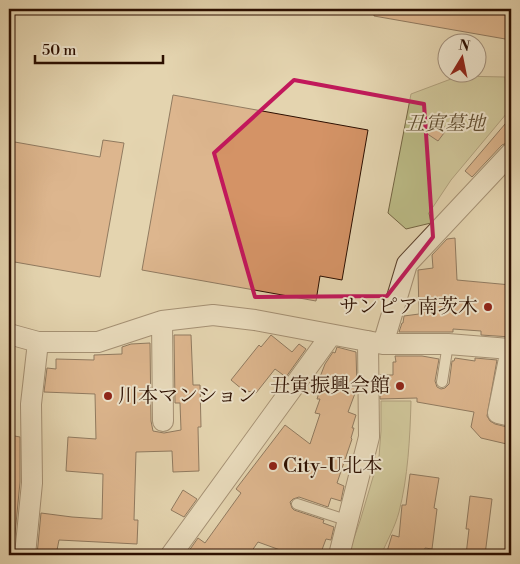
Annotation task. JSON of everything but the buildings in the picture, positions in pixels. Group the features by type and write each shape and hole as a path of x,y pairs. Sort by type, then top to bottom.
{"street":[{"path":"339,555 369,436 375,343 407,264 511,152"},
{"path":"9,334 38,342 98,342 162,321 213,315 255,320 375,343 448,344 511,348 498,413 511,416"},
{"path":"162,321 163,421"},
{"path":"171,555 331,335"},
{"path":"25,555 32,483 30,404 38,342"}],"lane":[{"path":"442,382 448,344"},
{"path":"297,504 348,521"}],"highlighted area":[{"path":"294,80 424,104 433,237 387,296 255,297 214,153"}],"green space":[{"name":"丑寅墓地","path":"488,77 505,77 507,113 451,180 429,213 431,223 406,229 388,213 411,94 443,82 488,82"},
{"path":"381,401 411,401 408,457 402,499 395,523 381,555 348,555 379,457"}],"place":[{"name":"サンピア南茨木","path":"488,307"},
{"name":"丑寅振興会館","path":"400,386"},
{"name":"川本マンション","path":"108,396"},
{"name":"City-U北本","path":"273,466"}]}
